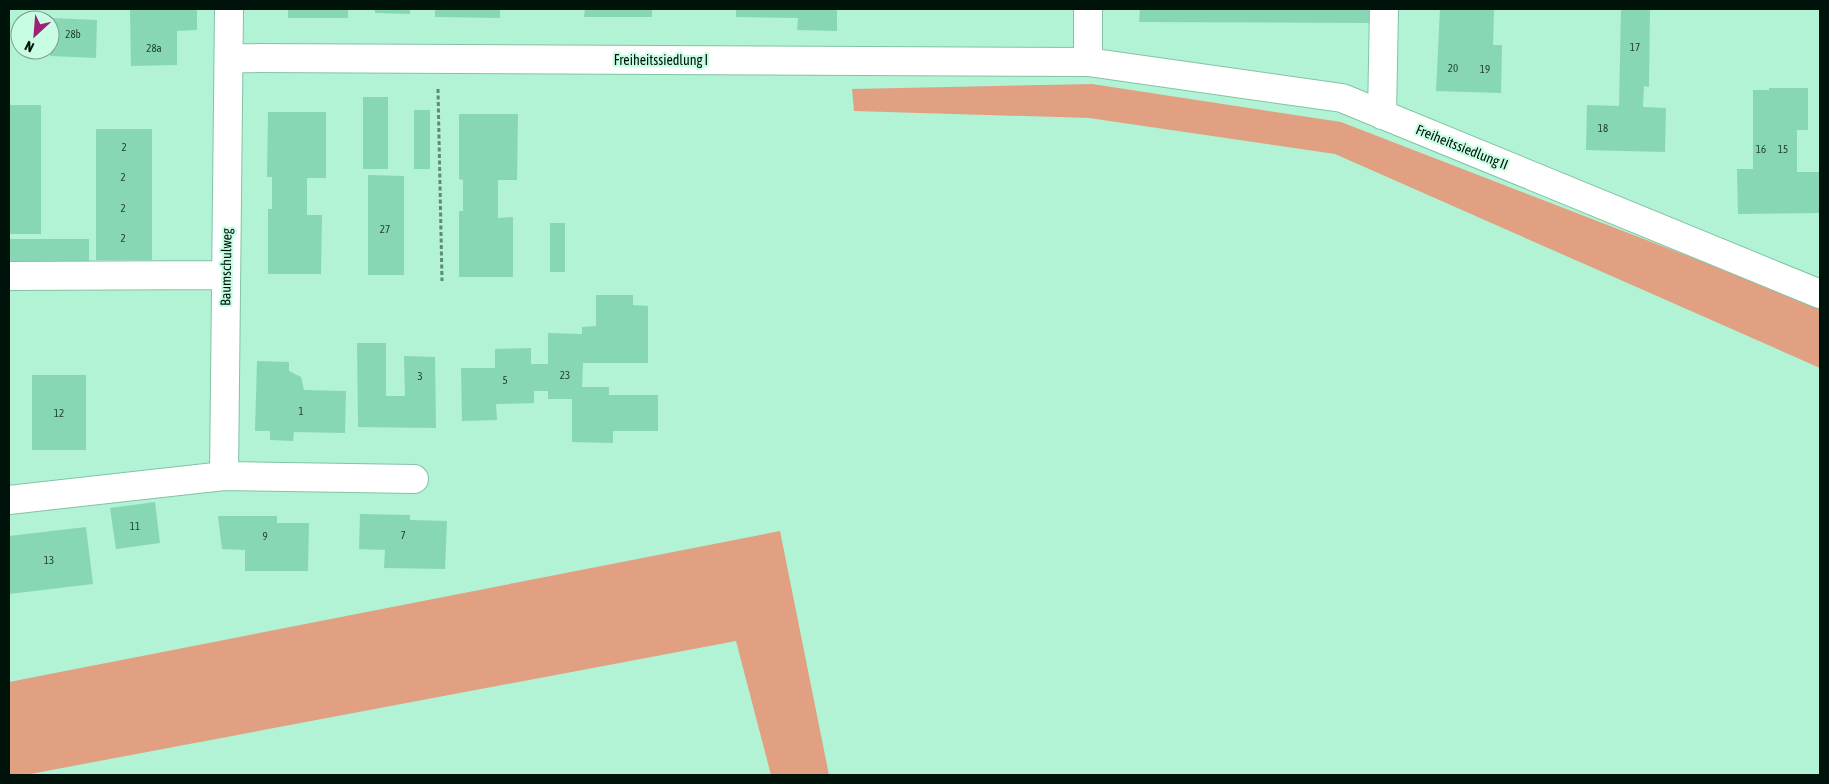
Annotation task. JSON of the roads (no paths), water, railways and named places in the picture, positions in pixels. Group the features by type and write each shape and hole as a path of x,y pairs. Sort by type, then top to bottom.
{"street":[{"path":"229,9 230,58"},
{"path":"1088,9 1088,62"},
{"path":"1382,115 1384,9"},
{"name":"Freiheitssiedlung I","path":"230,58 1088,62"},
{"name":"Baumschulweg","path":"224,476 230,58"},
{"name":"Freiheitssiedlung II","path":"1088,62 1342,98 1820,294"},
{"path":"9,276 226,275"},
{"path":"9,500 224,476 414,479"}]}
